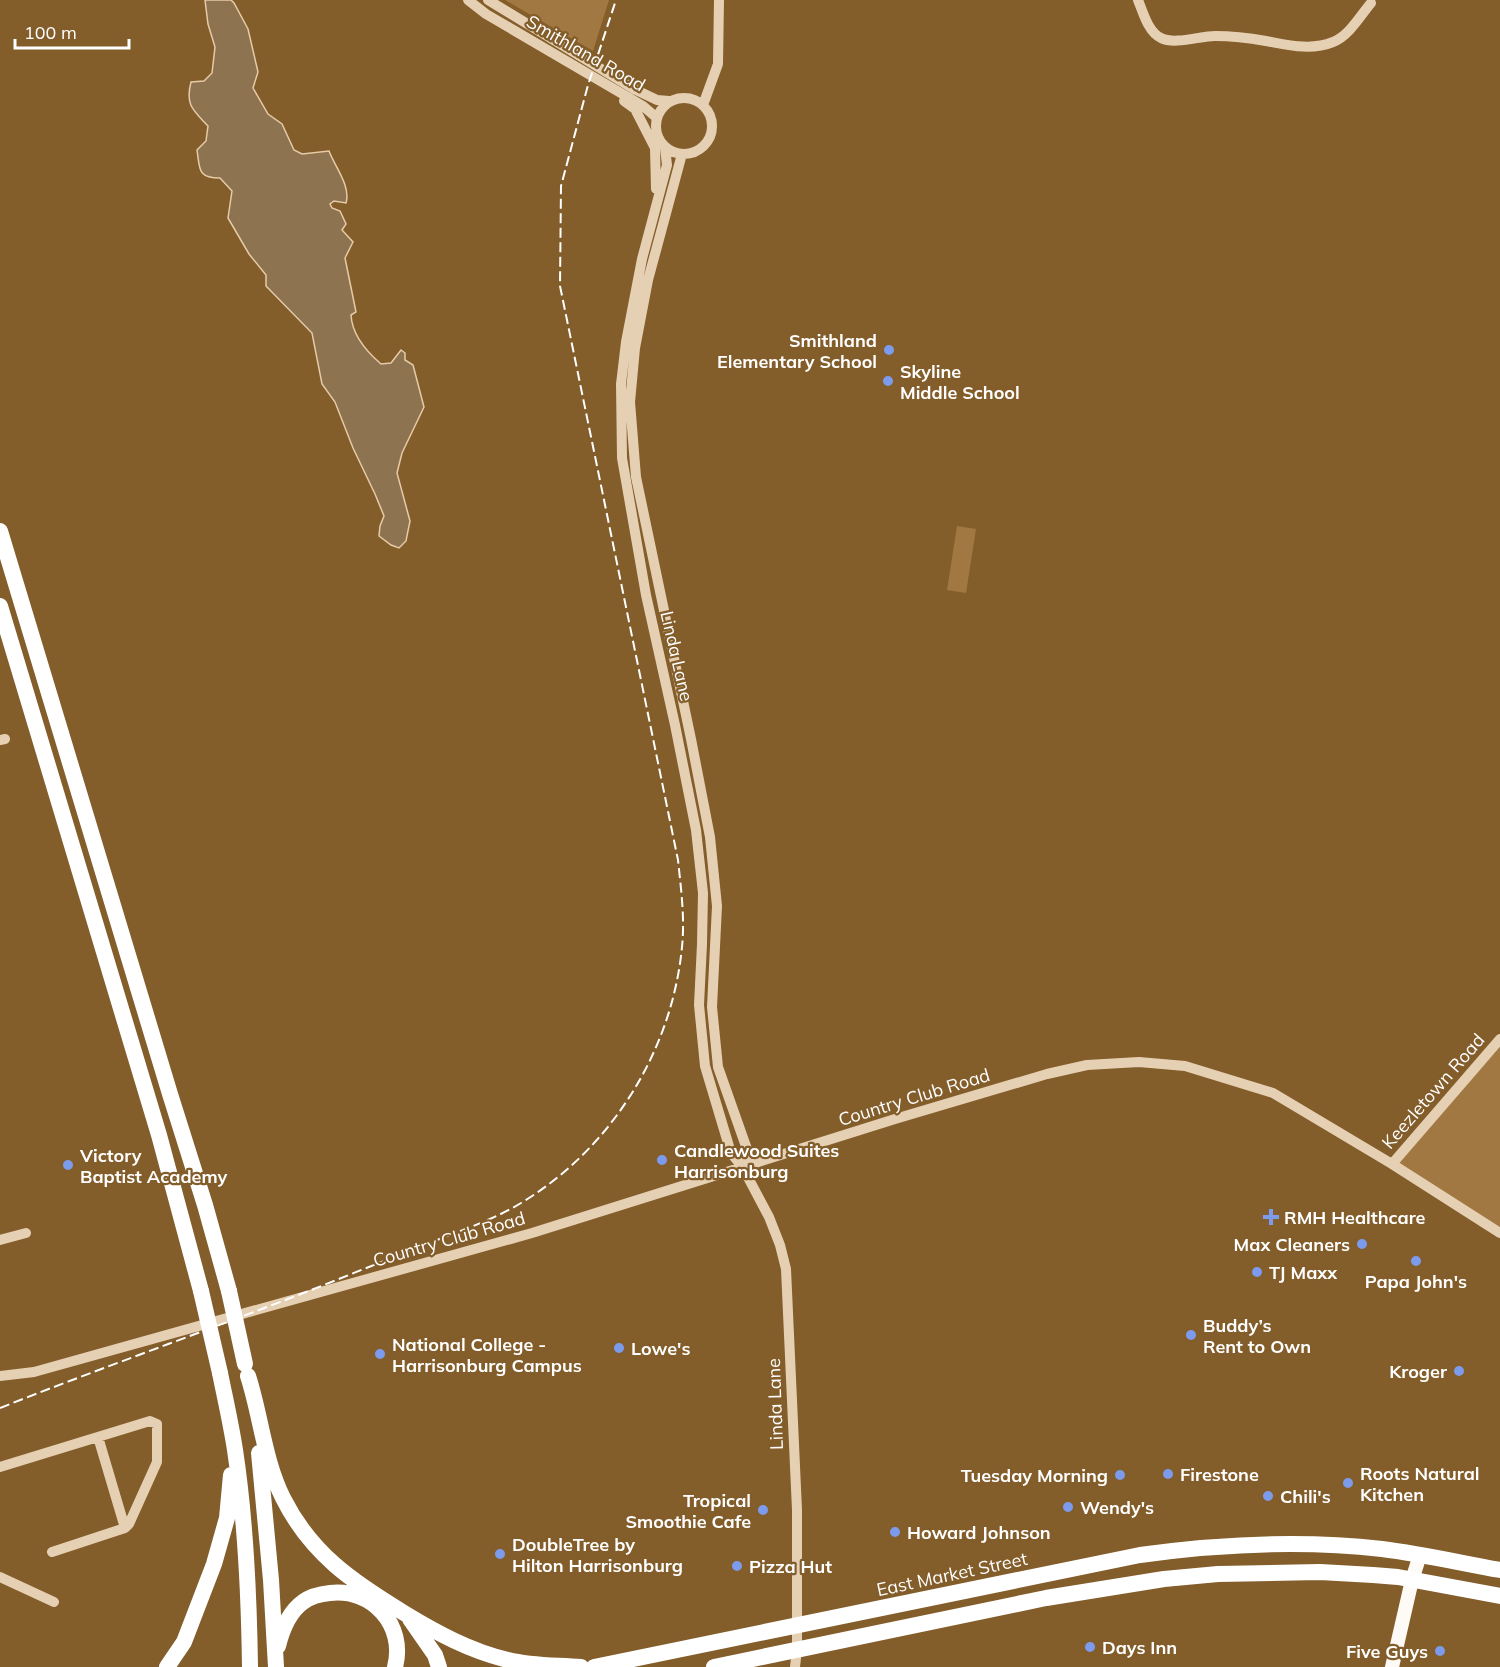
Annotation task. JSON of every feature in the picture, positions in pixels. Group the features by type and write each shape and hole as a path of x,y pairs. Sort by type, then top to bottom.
{"highway":[{"path":"0,531 166,1084 208,1215 271,1467 279,1488 295,1519 312,1542 334,1565 360,1586 406,1614 454,1641 490,1655 528,1664 581,1667"},
{"path":"0,606 153,1114 201,1291 235,1447 249,1590 250,1667"},
{"path":"247,1370 257,1431 267,1526 275,1666"},
{"path":"167,1667 184,1642 214,1564 227,1518 232,1479 226,1402"},
{"name":"East Market Street","path":"594,1667 1098,1563 1164,1552 1261,1544 1299,1544 1366,1548 1420,1555 1500,1570"},
{"path":"1046,1598 1050,1585 1055,1580 1098,1563"},
{"path":"714,1667 1046,1598 1164,1579 1218,1574 1320,1572 1373,1575 1500,1596"},
{"path":"992,1609 1002,1600 1032,1591 1040,1575"},
{"path":"275,1666 282,1633 293,1612 315,1595 339,1592 365,1598 382,1612 396,1638 398,1649 395,1667"},
{"path":"406,1614 435,1655 439,1667"}],"main road":[{"path":"1392,1667 1420,1555"}],"street":[{"name":"Smithland Road","path":"468,0 486,14 643,106 657,118"},
{"name":"Smithland Road","path":"488,0 634,89 657,100 669,102"},
{"path":"699,102 711,85 718,64 719,0"},
{"path":"1138,0 1152,31 1156,36 1167,40 1227,36 1308,48 1335,42 1371,3"},
{"path":"562,58 635,109 655,148 657,202"},
{"path":"686,97 699,102 711,117 711,133 707,142 692,153 682,154 665,148 656,131 659,111 675,98 686,97"},
{"name":"Linda Lane","path":"665,148 666,165 642,259 626,342 621,384 622,458 646,595 696,830 703,893 699,1005 705,1066 731,1154 744,1168 769,1217 784,1259 787,1279 797,1510 798,1625 795,1667"},
{"name":"Linda Lane","path":"682,154 648,280 635,348 630,402 636,477 710,837 717,906 712,1007 718,1067 748,1152 744,1168"},
{"name":"Keezletown Road","path":"1392,1164 1500,1039"},
{"name":"Country Club Road","path":"0,1376 34,1372 532,1233 895,1119 1047,1074 1087,1065 1139,1062 1185,1066 1273,1093 1392,1164 1500,1233"},
{"path":"0,1240 26,1233"},
{"path":"0,1467 150,1421 157,1424 157,1462 129,1524 125,1528 52,1552"},
{"path":"98,1437 125,1528"},
{"path":"0,1576 54,1602"}],"shaded area":[{"path":"205,0 231,0 234,3 248,29 258,72 253,88 268,114 282,124 294,150 302,154 329,151 342,177 346,190 346,203 334,201 330,204 332,208 340,211 346,224 342,230 353,242 345,258 356,312 351,315 352,322 357,336 381,364 391,363 401,350 405,353 405,360 413,365 424,407 402,453 397,473 410,521 406,541 399,548 379,536 384,516 335,402 322,384 312,333 266,286 266,275 249,254 228,218 232,191 220,178 207,176 201,171 197,150 206,141 208,126 194,111 190,102 189,90 191,82 204,81 212,73 215,47 208,24"},
{"path":"505,0 609,0 593,51"},
{"path":"957,526 976,529 966,593 947,590"},
{"path":"1500,1047 1500,1227 1396,1162"}],"railway":[{"path":"0,1408 292,1297 511,1209 553,1181 583,1155 609,1126 631,1094 650,1059 665,1023 676,986 682,947 683,914 678,860 560,286 561,186 588,85 616,0"}],"place":[{"name":"Smithland Elementary School","path":"889,350"},
{"name":"Skyline Middle School","path":"888,381"},
{"name":"Candlewood Suites Harrisonburg","path":"662,1160"},
{"name":"Victory Baptist Academy","path":"68,1165"},
{"name":"RMH Healthcare","path":"1271,1217"},
{"name":"Max Cleaners","path":"1362,1244"},
{"name":"Papa John's","path":"1416,1261"},
{"name":"TJ Maxx","path":"1257,1272"},
{"name":"Buddy’s Rent to Own","path":"1191,1335"},
{"name":"Lowe's","path":"619,1348"},
{"name":"National College - Harrisonburg Campus","path":"380,1354"},
{"name":"Kroger","path":"1459,1371"},
{"name":"Firestone","path":"1168,1474"},
{"name":"Tuesday Morning","path":"1120,1475"},
{"name":"Roots Natural Kitchen","path":"1348,1483"},
{"name":"Chili's","path":"1268,1496"},
{"name":"Wendy's","path":"1068,1507"},
{"name":"Tropical Smoothie Cafe","path":"763,1510"},
{"name":"Howard Johnson","path":"895,1532"},
{"name":"DoubleTree by Hilton Harrisonburg","path":"500,1554"},
{"name":"Pizza Hut","path":"737,1566"},
{"name":"Days Inn","path":"1090,1647"},
{"name":"Five Guys","path":"1440,1651"}]}
